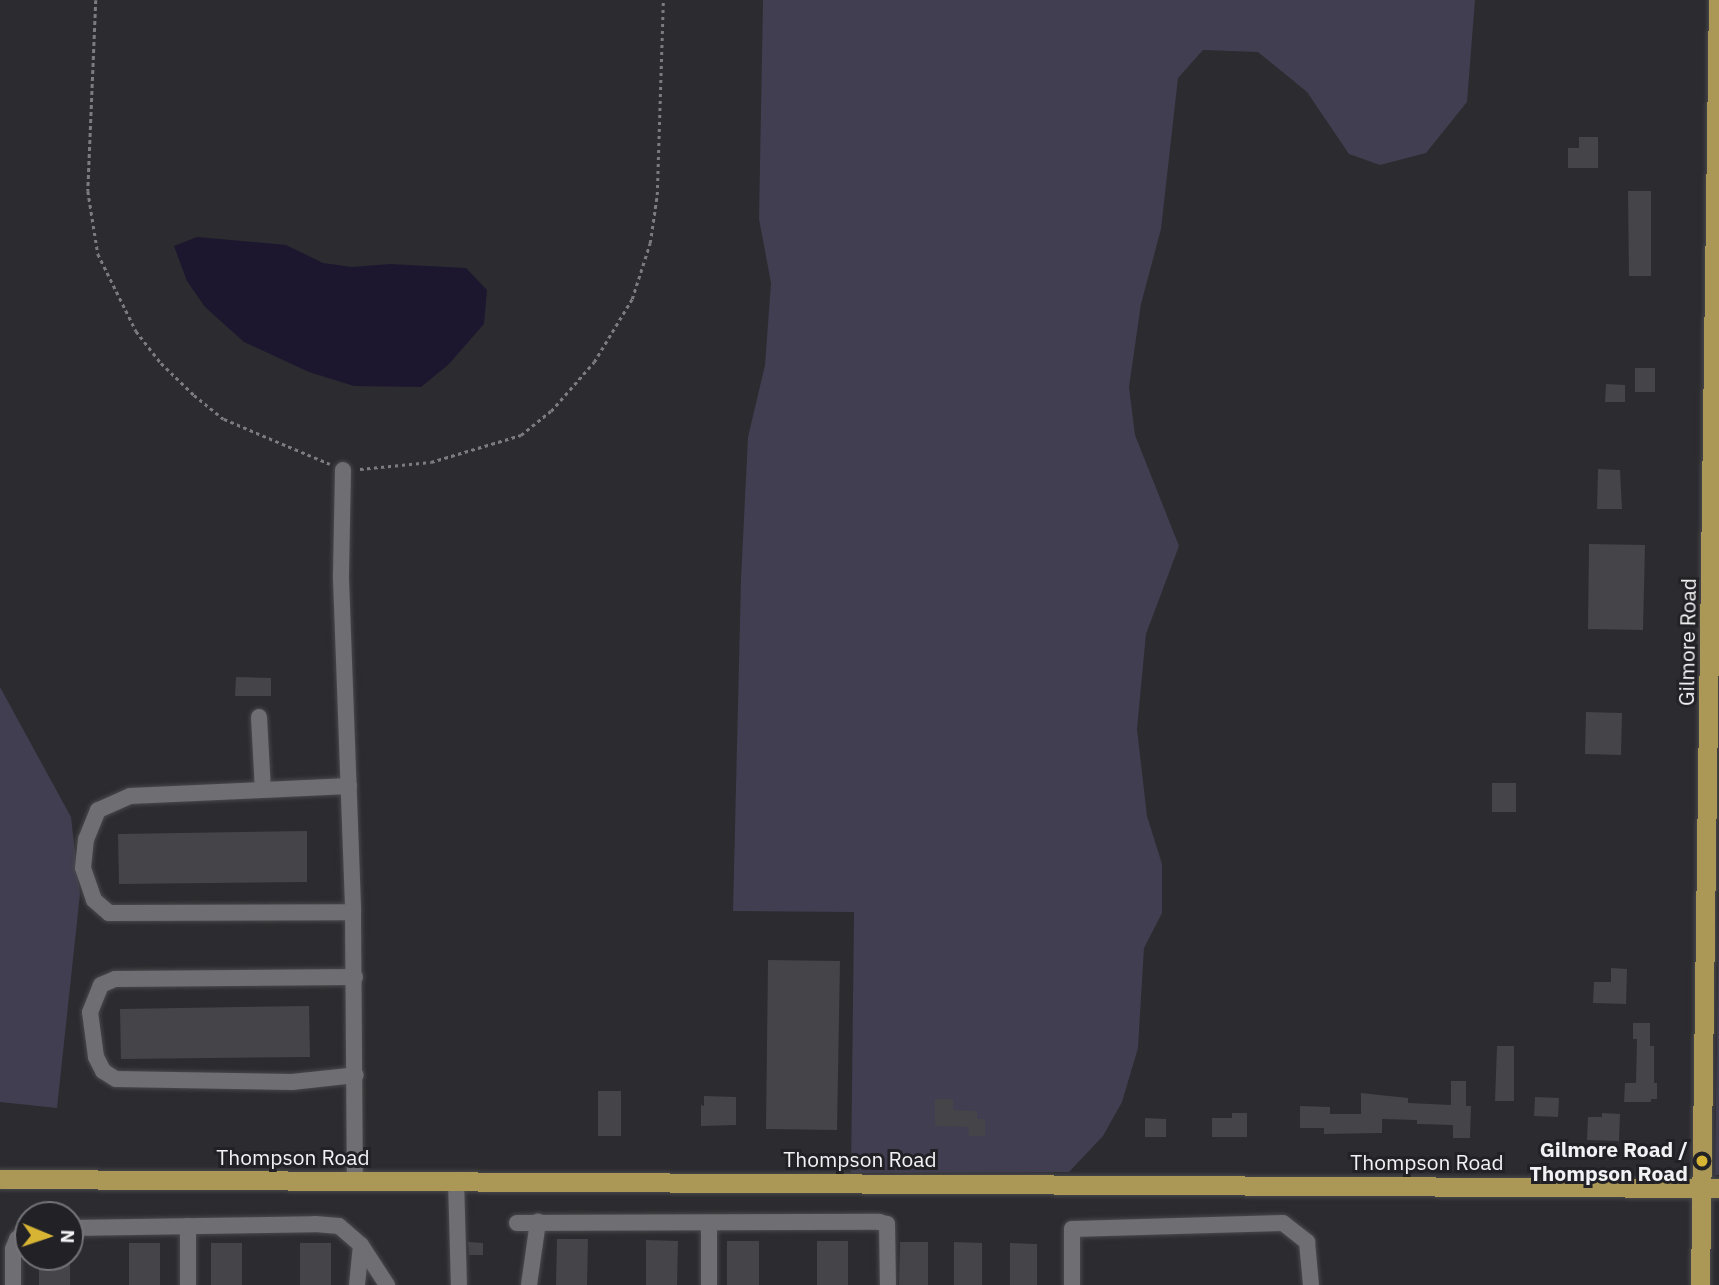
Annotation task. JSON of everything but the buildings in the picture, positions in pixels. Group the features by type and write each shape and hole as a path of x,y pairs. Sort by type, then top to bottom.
{"main road":[{"name":"Gilmore Road","path":"1700,1285 1710,1187 1718,0"},
{"name":"Thompson Road","path":"0,1179 1710,1187"}],"lane":[{"path":"343,470 341,579 355,977 355,1179"},
{"path":"260,717 262,790"},
{"path":"349,786 130,796 98,810 86,839 83,868 94,900 109,913 353,912"},
{"path":"355,977 115,979 101,985 90,1012 96,1057 103,1071 116,1079 292,1082 356,1075"},
{"path":"456,1180 459,1285"},
{"path":"529,1285 538,1222"},
{"path":"517,1223 887,1224 888,1285"},
{"path":"1072,1285 1072,1229 1283,1223 1307,1242 1311,1285"},
{"path":"709,1224 709,1285"},
{"path":"188,1226 188,1285"},
{"path":"84,1228 339,1226 361,1245 387,1285"},
{"path":"357,1285 361,1245"},
{"path":"13,1285 14,1247"}],"path":[{"path":"96,0 88,191 97,254 136,331 169,371 224,419 343,470 431,461 521,435 551,411 594,362 632,299 650,243 657,195 663,0"}],"shaded area":[{"path":"763,0 1475,0 1467,102 1426,153 1380,165 1349,154 1307,92 1258,52 1203,50 1178,78 1161,229 1141,304 1129,387 1135,435 1179,546 1146,634 1137,729 1147,816 1162,864 1162,913 1144,948 1138,1048 1122,1102 1103,1136 1069,1172 851,1173 854,912 733,911 741,579 748,437 765,365 771,283 759,219"},
{"path":"197,237 286,245 323,263 352,267 390,264 466,268 487,290 484,324 448,365 421,387 354,386 309,372 244,342 205,307 187,281 174,246"},
{"path":"0,687 71,817 80,894 57,1108 0,1102"},
{"path":"1719,909 1719,1175 1715,1175"}],"place":[{"name":"Gilmore Road / Thompson Road","path":"1702,1161"}]}
